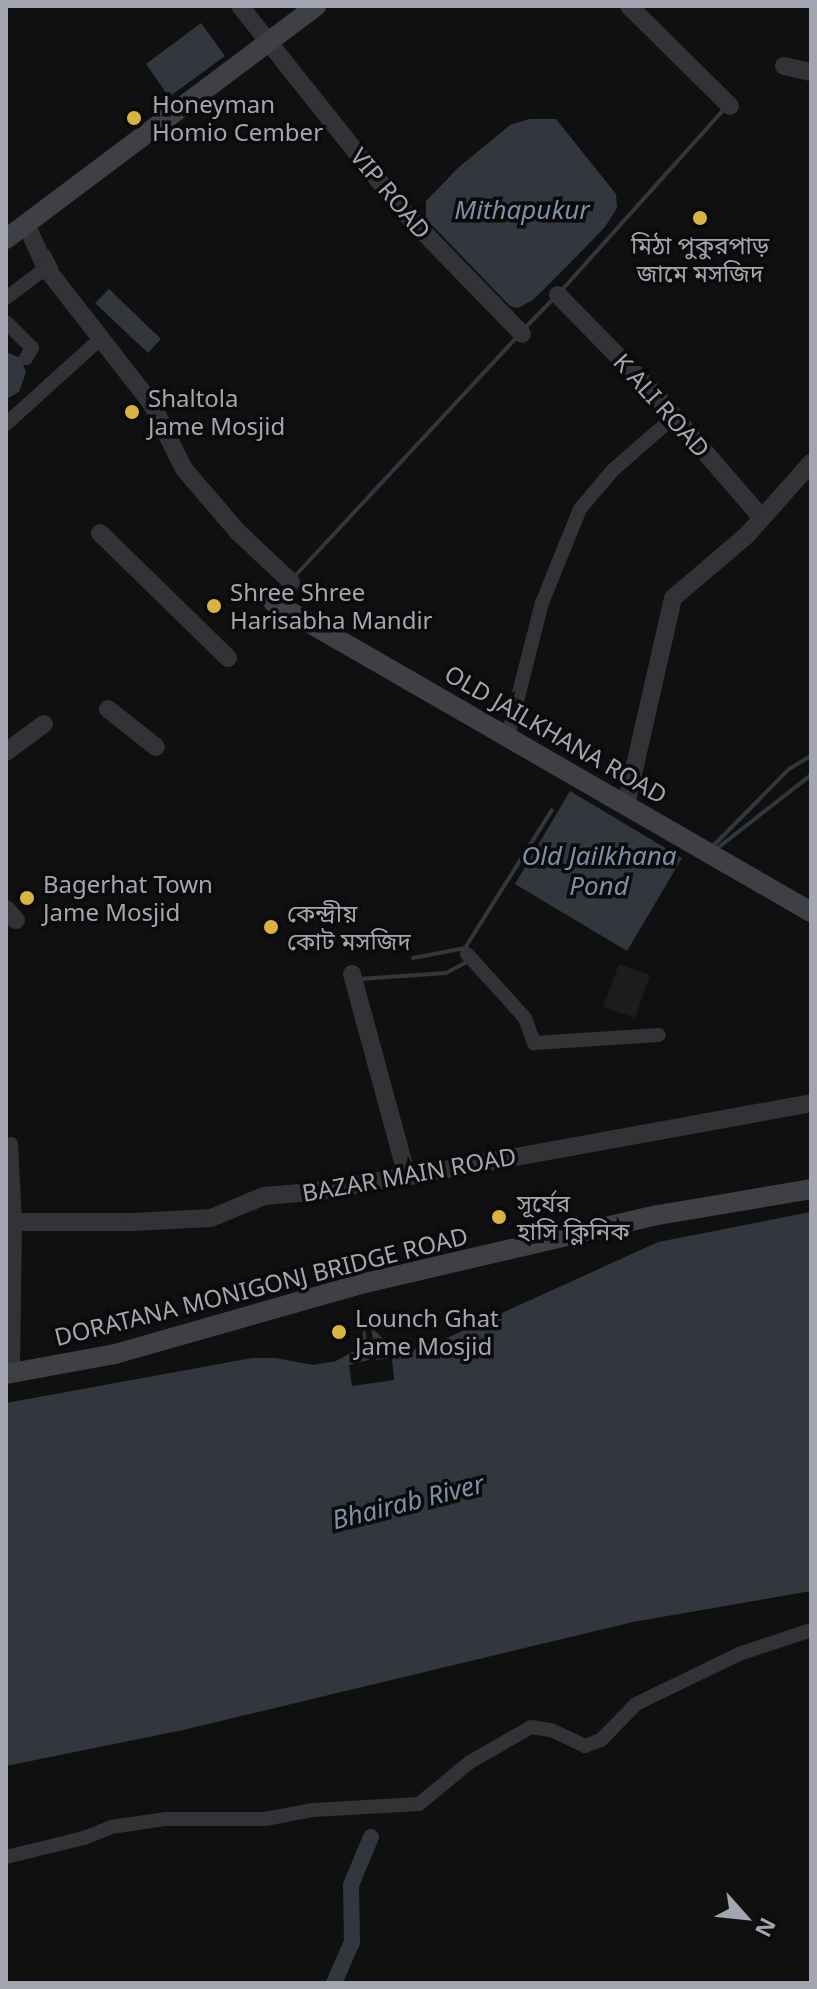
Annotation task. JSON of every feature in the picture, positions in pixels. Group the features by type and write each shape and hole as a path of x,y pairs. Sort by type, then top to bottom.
{"main road":[{"path":"6,239 316,6"},
{"name":"OLD JAILKHANA ROAD","path":"273,602 811,912"},
{"name":"DORATANA MONIGONJ BRIDGE ROAD","path":"10,1374 115,1354 380,1279 658,1215 811,1189"}],"street":[{"name":"VIP ROAD","path":"240,6 403,211 522,334"},
{"path":"629,6 730,106"},
{"path":"784,66 811,72"},
{"path":"26,224 46,268 152,404 184,469 238,532 291,582"},
{"path":"6,298 46,268"},
{"name":"K ALI ROAD","path":"558,295 675,416 762,518"},
{"path":"6,322 32,348 26,358"},
{"path":"6,424 100,339"},
{"path":"508,736 542,603 580,509 613,470 675,416"},
{"path":"626,805 673,598 724,557 811,463"},
{"path":"100,533 228,658"},
{"path":"108,709 156,747"},
{"path":"6,752 44,724"},
{"path":"467,954 525,1018 534,1043 659,1035"},
{"path":"352,974 407,1177"},
{"name":"BAZAR MAIN ROAD","path":"10,1222 132,1222 211,1218 264,1196 407,1177 811,1103"},
{"path":"10,1374 11,1144"},
{"path":"6,1857 84,1838 111,1827 166,1819 265,1819 313,1810 419,1804 470,1762 531,1727 551,1730 585,1746 601,1740 636,1704 739,1654 811,1630"}],"shaded area":[{"path":"619,964 650,975 635,1018 603,1007"}],"water":[{"path":"201,23 225,56 169,97 146,64"},
{"name":"Mithapukur","path":"529,119 556,119 616,194 617,208 605,227 571,262 533,300 518,308 510,306 426,219 426,201 459,167 510,125"},
{"path":"109,289 161,339 148,353 95,303"},
{"path":"6,352 20,358 26,372 19,392 6,399"},
{"name":"Old Jailkhana Pond","path":"570,791 682,858 627,951 515,884"},
{"name":"Bhairab River","path":"811,1212 811,1591 633,1622 183,1730 6,1766 6,1403 252,1358 276,1358 313,1365 336,1361 354,1351 365,1328 371,1327 394,1349 409,1351 447,1338 658,1242"}],"pier":[{"path":"371,1327 376,1360 392,1358 394,1380 352,1386 349,1365 369,1360 365,1328"}],"waterway":[{"path":"561,291 726,107"},
{"path":"48,252 56,268"},
{"path":"525,328 555,297"},
{"path":"294,577 517,337"},
{"path":"713,846 789,769 811,756"},
{"path":"715,850 811,775"},
{"path":"413,958 465,948 552,810"},
{"path":"359,979 446,973 467,962"},
{"path":"334,1983 352,1942 351,1885 371,1837"}],"place":[{"name":"Honeyman Homio Cember","path":"134,118"},
{"name":"মিঠা পুকুরপাড় জামে মসজিদ","path":"700,218"},
{"name":"Shaltola Jame Mosjid","path":"132,412"},
{"name":"Shree Shree Harisabha Mandir","path":"214,606"},
{"name":"Bagerhat Town Jame Mosjid","path":"27,898"},
{"name":"কেন্দ্রীয় কোট মসজিদ","path":"271,927"},
{"name":"সূর্যের হাসি ক্লিনিক","path":"499,1217"},
{"name":"Lounch Ghat Jame Mosjid","path":"339,1332"}]}
